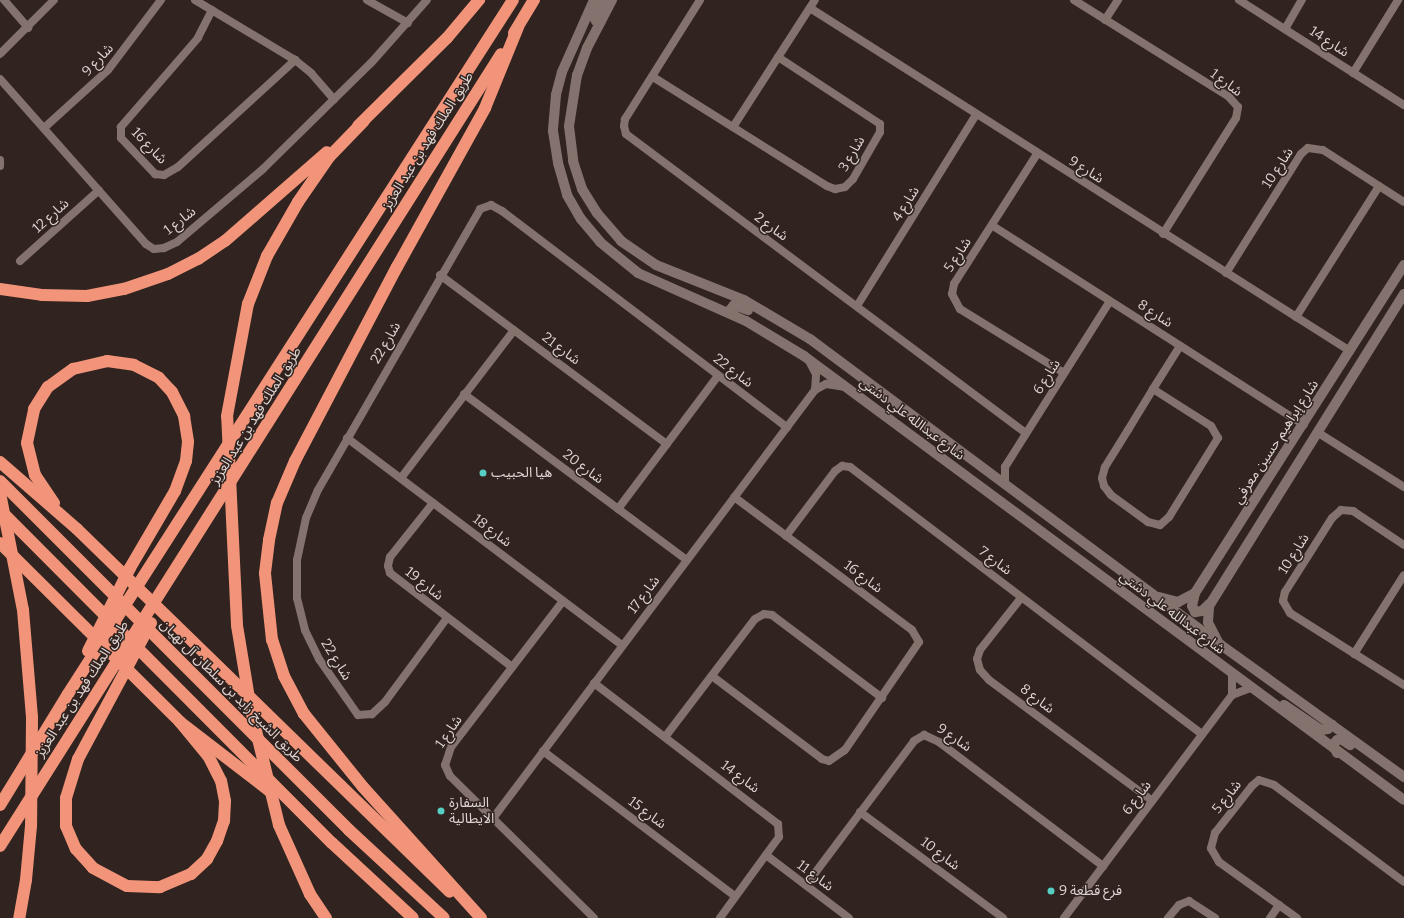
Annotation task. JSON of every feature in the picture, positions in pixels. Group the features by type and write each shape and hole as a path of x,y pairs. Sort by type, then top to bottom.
{"highway":[{"path":"326,918 294,861 279,825 251,710 237,626 227,416 248,304 267,256 298,202 329,157 447,38 479,0"},
{"name":"طريق الملك فهد بن عبد العزيز","path":"0,805 68,694 513,0"},
{"name":"طريق الملك فهد بن عبد العزيز","path":"0,846 171,579 534,0"},
{"path":"481,918 363,787 304,714 284,676 272,640 265,573 269,540 277,503 295,461 396,267 485,108 518,27"},
{"path":"0,288 42,296 87,296 124,289 184,267 225,241 364,121"},
{"path":"68,694 114,599 175,491 186,461 186,424 177,400 159,378 134,365 102,361 73,369 48,387 32,414 27,443 33,472 48,496 77,529"},
{"path":"0,462 77,529 476,918"},
{"name":"طريق الشيخ زايد بن سلطان آل نهيان","path":"0,481 96,579 349,830 444,918"},
{"path":"0,493 14,556 29,664 33,772 26,880 19,918"},
{"path":"0,510 85,598 332,843 413,918"},
{"path":"0,543 149,693 180,722 284,802 332,843"},
{"path":"171,579 131,664 78,759 68,784 65,812 70,838 84,859 115,881 138,888 171,884 199,867 217,841 224,822 225,801 221,781 208,756 180,722"}],"main road":[{"name":"شارع عبدالله علي دشتي","path":"594,0 566,60 556,95 554,140 567,194 589,230 624,264 667,288 734,315 804,356 1232,675 1404,800"},
{"path":"601,21 596,21 594,17 602,0"},
{"name":"شارع عبدالله علي دشتي","path":"612,0 577,75 569,118 573,161 578,180 592,206 620,241 644,258 744,300 798,331 1221,645 1404,777"},
{"name":"شارع إبراهيم حسين معرفي","path":"1195,593 1304,425 1404,266"},
{"name":"شارع إبراهيم حسين معرفي","path":"1221,645 1208,622 1207,610 1210,602 1404,294"},
{"path":"734,315 731,308 739,305 776,325 798,331"},
{"path":"1152,594 1174,602 1186,600 1195,593"},
{"path":"1195,593 1192,606 1195,612 1202,611 1210,602"},
{"path":"1250,688 1275,699 1321,730 1327,730 1332,726"},
{"path":"1338,753 1333,745 1337,740 1341,740 1404,784"}],"street":[{"path":"4,0 28,28"},
{"path":"0,54 28,28 54,0"},
{"name":"شارع 9","path":"44,128 108,70 162,0"},
{"path":"195,0 295,60 311,73 334,99"},
{"path":"367,0 408,24 426,0"},
{"name":"شارع 2","path":"700,0 653,77 625,119 624,128 628,136 1026,433"},
{"path":"733,127 815,0"},
{"name":"شارع 1","path":"1074,0 1229,97 1238,107 1236,118 1163,234"},
{"path":"1106,20 1118,0"},
{"name":"شارع 14","path":"1239,0 1404,105"},
{"path":"1285,29 1302,0"},
{"path":"1353,73 1398,0"},
{"name":"شارع 9","path":"810,8 976,116 1350,351"},
{"name":"شارع 16","path":"212,10 198,38 121,127 121,138 155,174 164,175 178,168 295,60"},
{"name":"شارع 1","path":"0,79 146,244 154,249 168,247 250,181 408,24"},
{"name":"شارع 3","path":"653,77 832,189 845,187 853,179 880,132 878,122 778,57"},
{"name":"شارع 4","path":"857,306 976,116"},
{"name":"شارع 10","path":"1226,273 1301,154 1308,148 1323,150 1404,202"},
{"name":"شارع 5","path":"1037,154 993,226 954,284 952,294 954,301 960,309 1064,373"},
{"path":"0,160 0,166"},
{"path":"1296,317 1379,186"},
{"name":"شارع 12","path":"20,261 99,190"},
{"name":"شارع 22","path":"447,618 381,707 368,716 354,713 309,640 299,613 296,586 299,547 306,518 318,490 476,213 485,206 495,206 787,427"},
{"name":"شارع 8","path":"993,226 1304,425"},
{"name":"شارع 21","path":"440,275 667,444"},
{"name":"شارع 6","path":"1005,467 1110,301"},
{"path":"401,478 514,330"},
{"path":"1153,389 1211,426 1218,438 1170,517 1160,525 1148,522 1111,495 1104,486 1102,478 1105,467 1153,389 1180,346"},
{"path":"804,356 816,374 814,390 830,384 848,389"},
{"path":"618,509 718,376"},
{"name":"شارع 17","path":"494,817 814,390"},
{"name":"شارع 20","path":"464,394 687,560"},
{"path":"1317,432 1404,487"},
{"name":"شارع 18","path":"347,438 622,645"},
{"name":"شارع 7","path":"786,536 832,474 839,467 847,466 1202,734"},
{"path":"988,473 997,472 1005,467"},
{"path":"1005,467 1005,485"},
{"name":"شارع 16","path":"712,676 827,761 835,760 842,754 917,648 918,638 912,630 734,497"},
{"name":"شارع 19","path":"433,503 392,554 388,566 392,575 512,667"},
{"name":"شارع 10","path":"1404,545 1358,514 1348,509 1341,510 1332,518 1285,592 1283,601 1287,610 1404,685"},
{"path":"1354,654 1404,574"},
{"name":"شارع 8","path":"1021,598 980,650 977,659 980,670 989,680 1151,800"},
{"name":"شارع 1","path":"563,601 451,748 445,762 450,776 494,817 594,918"},
{"path":"665,737 757,617 768,614 882,698"},
{"path":"1232,675 1232,695 1250,688"},
{"name":"شارع 14","path":"594,683 776,821 780,834 720,918"},
{"name":"شارع 6","path":"1064,918 1151,800 1232,695"},
{"name":"شارع 9","path":"806,885 916,739 926,735 939,742 1103,866"},
{"name":"شارع 15","path":"543,751 735,896"},
{"name":"شارع 5","path":"1297,918 1219,862 1211,848 1215,833 1252,786 1262,780 1274,785 1404,882"},
{"name":"شارع 10","path":"860,812 1003,918"},
{"name":"شارع 11","path":"766,855 849,918"},
{"path":"1168,918 1178,906 1187,901 1196,903 1215,918"},
{"path":"1270,918 1279,905"}],"place":[{"name":"هيا الحبيب","path":"483,473"},
{"name":"السفارة الايطالية","path":"441,811"},
{"name":"فرع قطعة 9","path":"1051,891"}]}
